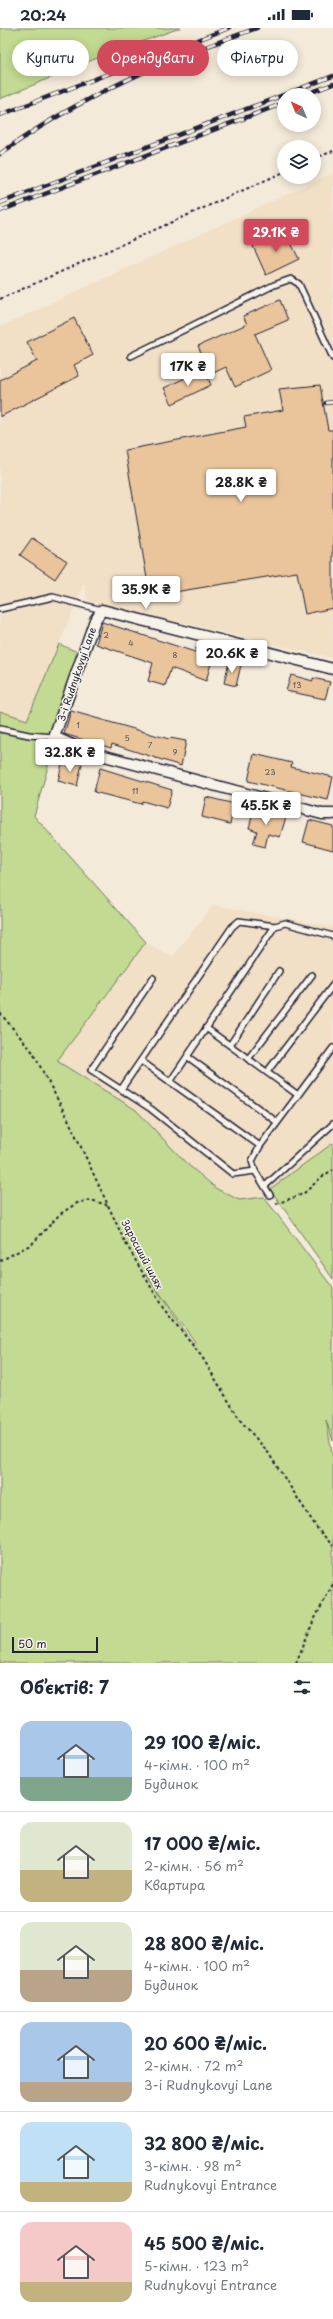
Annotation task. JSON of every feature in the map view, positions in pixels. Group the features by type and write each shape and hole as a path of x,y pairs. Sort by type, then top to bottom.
{"street":[{"path":"102,610 333,669"},
{"name":"3-i Rudnykovyi Lane","path":"54,737 95,620 102,610"},
{"path":"54,737 86,751 322,814 333,814"}],"lane":[{"path":"131,356 268,288 291,279 299,284 333,358"},
{"path":"0,609 53,597 102,610"},
{"path":"0,729 29,735 54,737"},
{"path":"122,1088 232,927 239,921 275,926 285,923 333,936"},
{"path":"170,1082 275,926"},
{"path":"230,1045 279,971"},
{"path":"248,1059 312,975"},
{"path":"153,978 91,1070 122,1088 152,1109 233,1174 255,1171"},
{"path":"266,1072 333,985"},
{"path":"206,1028 298,1095"},
{"path":"270,1195 255,1171 252,1161 260,1146 277,1122 333,1048"},
{"path":"188,1056 277,1122"},
{"path":"141,1061 260,1146"},
{"path":"265,1186 333,1124"}],"path":[{"path":"321,156 333,151"},
{"path":"0,299 277,175"},
{"name":"Заросший шлях","path":"0,1013 32,1051 69,1121 110,1206 125,1242 162,1308 202,1356 240,1420 267,1451 317,1528 333,1546"},
{"path":"276,1204 303,1194 324,1175 333,1170"},
{"path":"0,1261 32,1244 60,1214 77,1203 91,1200 110,1206"},
{"path":"296,1663 313,1622 333,1584"}],"shaded area":[{"path":"333,173 333,658 88,601 84,584 27,721 0,711 0,327 309,184 321,184 321,179"},
{"path":"213,905 333,927 333,1152 270,1195 237,1204 57,1061 146,942 172,957"}],"green space":[{"path":"0,28 180,28 147,40 97,40 97,58 89,61 89,40 12,40 12,76 55,76 0,99"},
{"path":"59,644 80,653 34,816 146,942 57,1061 136,1110 186,1163 217,1189 239,1200 264,1197 333,1288 333,1441 326,1420 333,1458 333,1663 0,1663 0,711 27,720","holes":["146,1274 195,1342 193,1344"]},
{"path":"333,1143 333,1279 270,1189"}],"building":[{"path":"285,231 299,259 266,275 253,246"},
{"path":"280,300 288,320 255,334 271,370 235,387 226,367 211,374 198,346 247,324 243,316"},
{"path":"74,318 93,355 74,365 79,376 0,417 0,380 37,361 27,342"},
{"path":"204,369 211,385 172,404 164,388"},
{"path":"320,385 328,430 333,430 333,608 305,614 297,572 150,596 125,450 246,427 244,417 283,410 279,389"},
{"path":"32,538 67,561 55,579 20,555"},
{"path":"102,622 195,652 196,648 214,653 206,681 171,668 165,686 148,681 153,663 96,644"},
{"path":"229,662 241,665 236,686 224,683"},
{"path":"291,675 313,681 313,678 330,682 325,699 286,691"},
{"path":"71,711 169,739 186,741 181,766 112,744 111,748 64,734"},
{"path":"254,754 292,763 291,767 333,777 328,800 248,781"},
{"path":"63,760 82,764 77,786 58,781"},
{"path":"100,768 172,790 167,808 142,801 141,804 94,792"},
{"path":"206,797 235,804 230,824 202,817"},
{"path":"254,809 286,817 280,837 268,834 265,847 253,844 257,831 249,828"},
{"path":"309,820 333,826 333,850 303,842"}],"railway":[{"path":"0,115 229,28"},
{"path":"0,154 30,133 92,97 189,53 257,28"},
{"path":"0,203 333,76"},
{"path":"321,89 333,84"},
{"path":"0,211 277,106"},
{"path":"326,403 333,402"}]}
